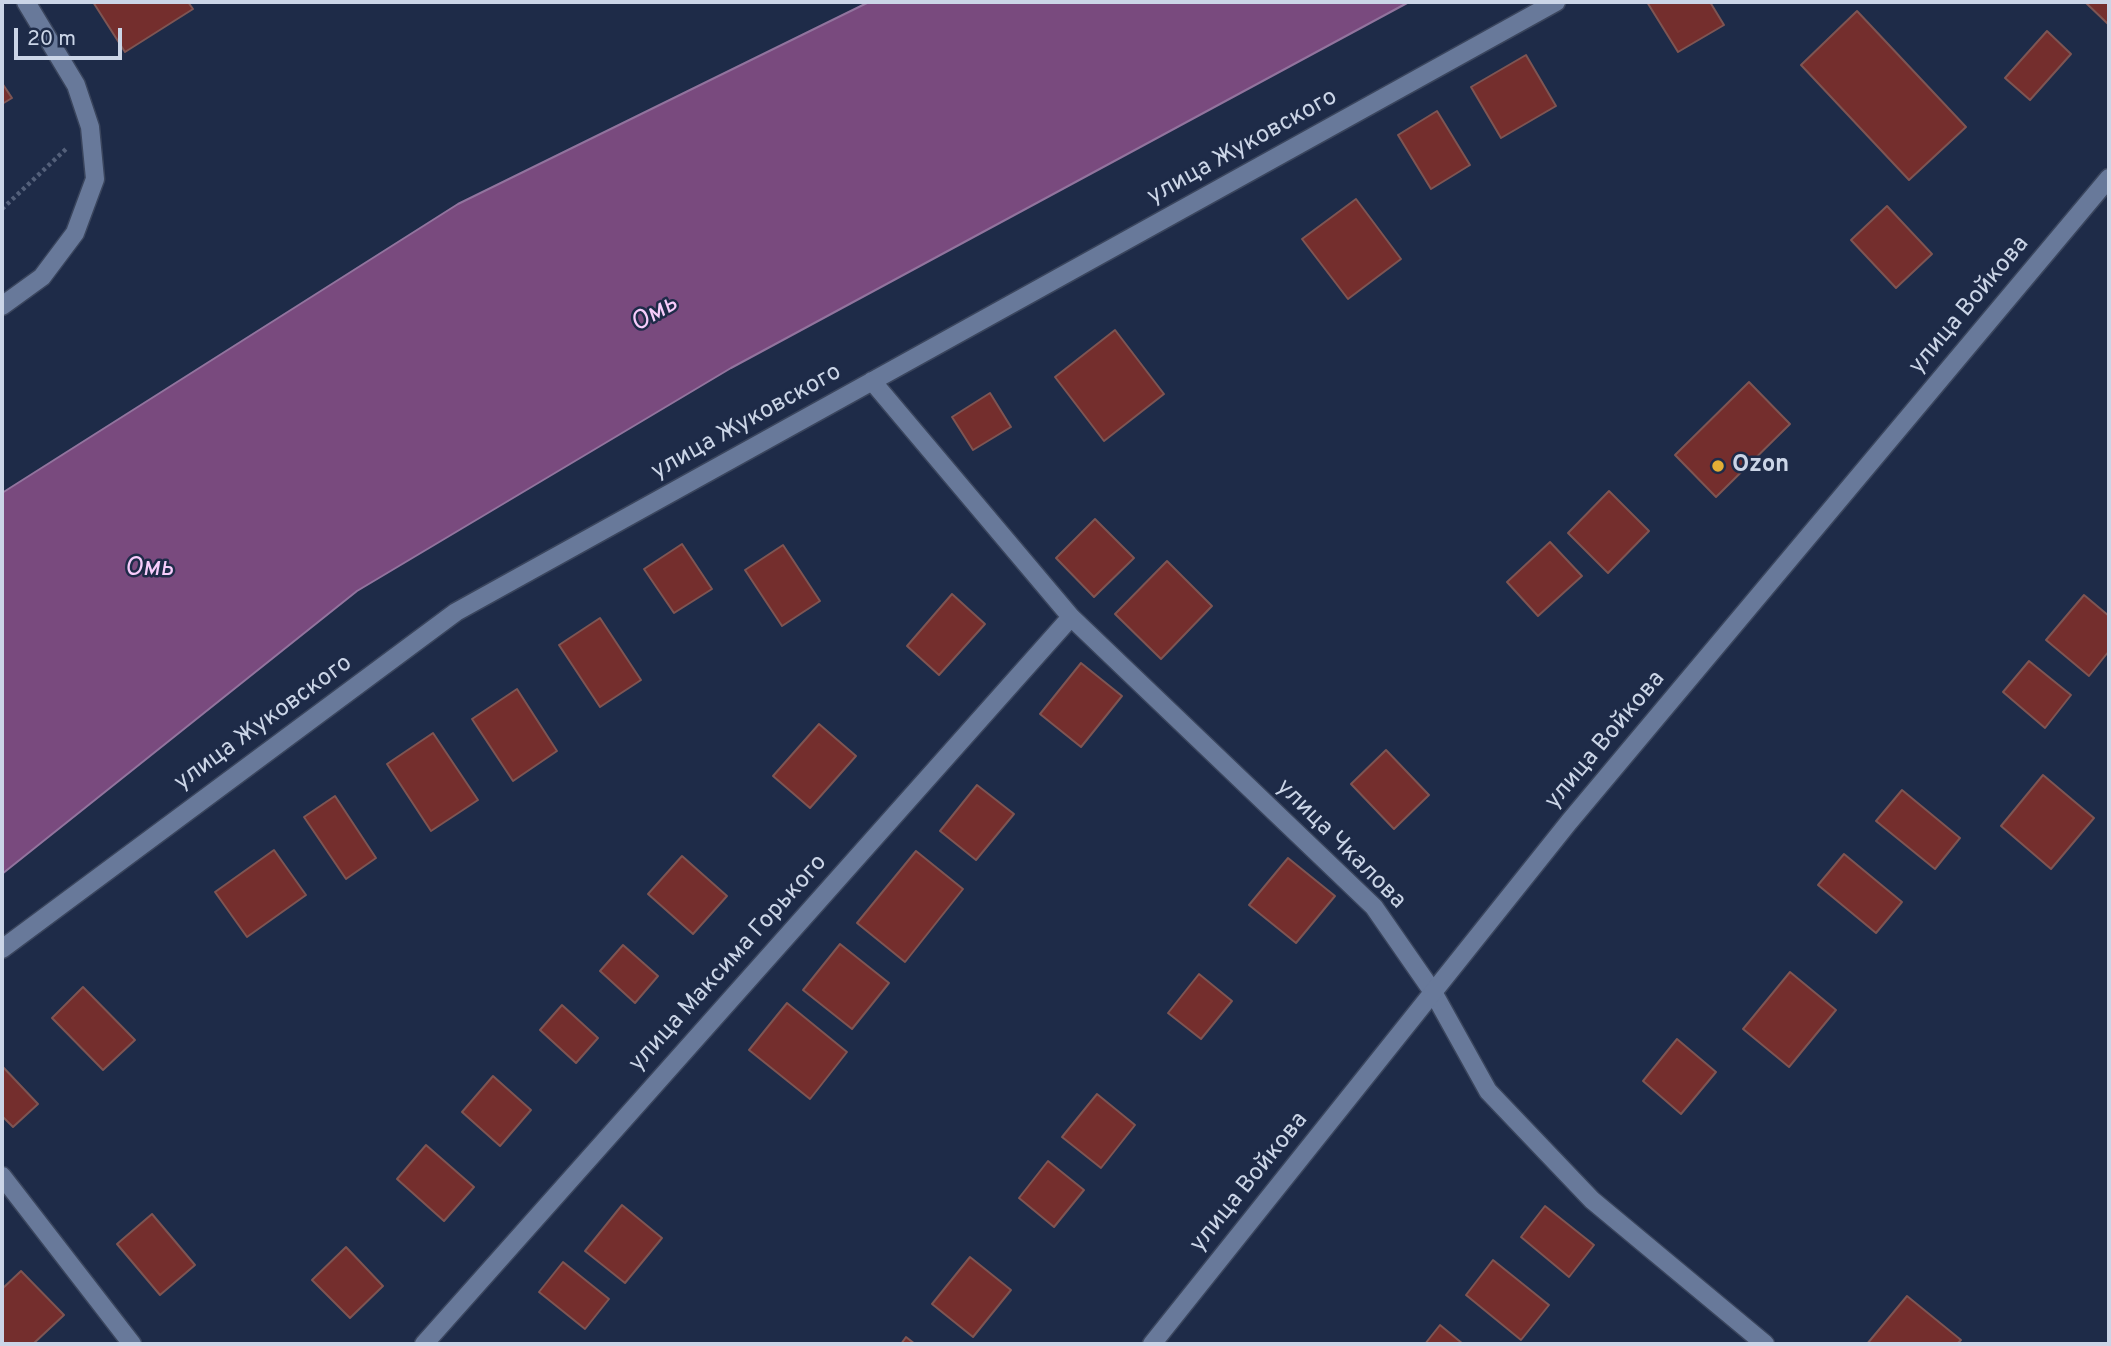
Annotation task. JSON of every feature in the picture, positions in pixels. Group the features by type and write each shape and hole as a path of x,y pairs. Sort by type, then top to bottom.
{"street":[{"path":"2,306 42,277 75,233 95,178 90,127 76,85 26,2"},
{"name":"улица Жуковского","path":"2,949 456,612 1556,2"},
{"name":"улица Войкова","path":"1152,1344 1569,822 2109,178"},
{"name":"улица Чкалова","path":"872,381 1071,617 1374,907 1433,992 1488,1091 1592,1200 1765,1344"},
{"name":"улица Максима Горького","path":"424,1344 1071,617"},
{"path":"2,1176 132,1344"}],"path":[{"path":"2,209 90,127"}],"water":[{"name":"Омь","path":"869,2 1409,2 731,368 357,591 2,874 2,493 458,204"}],"building":[{"path":"93,2 188,2 193,9 125,52"},
{"path":"1647,2 1710,2 1724,25 1678,52"},
{"path":"2085,2 2109,2 2108,24"},
{"path":"1857,11 1966,127 1909,180 1801,65"},
{"path":"2047,31 2071,54 2030,100 2005,78"},
{"path":"1526,55 1556,106 1501,138 1471,87"},
{"path":"2,83 12,98 2,104"},
{"path":"1437,111 1470,165 1431,189 1398,135"},
{"path":"1356,199 1401,259 1348,299 1302,239"},
{"path":"1887,206 1932,254 1896,288 1851,240"},
{"path":"1115,330 1164,394 1104,441 1055,377"},
{"path":"1749,382 1790,424 1716,497 1675,455"},
{"path":"990,393 1011,427 973,450 952,417"},
{"path":"1609,491 1649,531 1608,573 1568,533"},
{"path":"1095,519 1134,558 1094,597 1056,558"},
{"path":"1550,542 1582,576 1538,616 1507,582"},
{"path":"682,544 712,589 674,613 644,569"},
{"path":"783,545 820,601 782,626 745,570"},
{"path":"1167,561 1212,606 1161,659 1115,614"},
{"path":"952,594 985,624 939,675 907,646"},
{"path":"2084,595 2109,616 2109,651 2089,676 2046,640"},
{"path":"600,618 641,680 600,707 559,645"},
{"path":"2029,661 2071,695 2045,728 2003,692"},
{"path":"1081,663 1122,696 1081,747 1040,714"},
{"path":"517,689 557,751 513,781 472,719"},
{"path":"819,724 856,756 810,808 773,776"},
{"path":"433,733 478,800 431,831 387,764"},
{"path":"1386,750 1429,795 1394,829 1351,784"},
{"path":"2043,775 2094,818 2051,869 2001,826"},
{"path":"977,785 1014,814 976,860 940,831"},
{"path":"1902,790 1960,838 1935,869 1876,821"},
{"path":"335,796 376,858 346,879 304,817"},
{"path":"274,850 306,895 247,937 215,892"},
{"path":"916,851 963,889 905,962 857,923"},
{"path":"1844,854 1902,902 1876,933 1818,885"},
{"path":"682,856 727,896 693,934 648,894"},
{"path":"1288,858 1335,896 1296,943 1249,905"},
{"path":"840,944 889,983 852,1029 803,990"},
{"path":"623,945 658,976 635,1003 600,971"},
{"path":"1790,972 1836,1010 1789,1067 1743,1029"},
{"path":"1199,974 1232,1001 1201,1039 1168,1013"},
{"path":"83,987 135,1040 103,1070 52,1018"},
{"path":"787,1003 847,1052 810,1099 749,1050"},
{"path":"562,1005 598,1038 576,1063 540,1030"},
{"path":"1677,1039 1716,1072 1681,1114 1643,1081"},
{"path":"2,1066 38,1104 13,1127 2,1116"},
{"path":"493,1076 531,1110 500,1146 462,1112"},
{"path":"1097,1094 1135,1125 1101,1168 1062,1137"},
{"path":"426,1145 474,1187 444,1221 397,1179"},
{"path":"1048,1161 1084,1190 1054,1227 1019,1198"},
{"path":"622,1205 662,1238 625,1283 585,1251"},
{"path":"1545,1206 1594,1245 1569,1277 1521,1237"},
{"path":"152,1214 195,1265 160,1295 117,1244"},
{"path":"346,1247 383,1286 350,1318 312,1280"},
{"path":"970,1257 1011,1290 973,1337 932,1304"},
{"path":"1493,1260 1549,1305 1521,1340 1466,1295"},
{"path":"563,1262 609,1299 585,1329 539,1292"},
{"path":"21,1271 64,1315 33,1344 2,1344 2,1289"},
{"path":"1907,1296 1961,1340 1957,1344 1867,1344"},
{"path":"1440,1325 1463,1344 1425,1344"},
{"path":"906,1337 915,1344 901,1344"}],"place":[{"name":"Ozon","path":"1718,466"}]}
